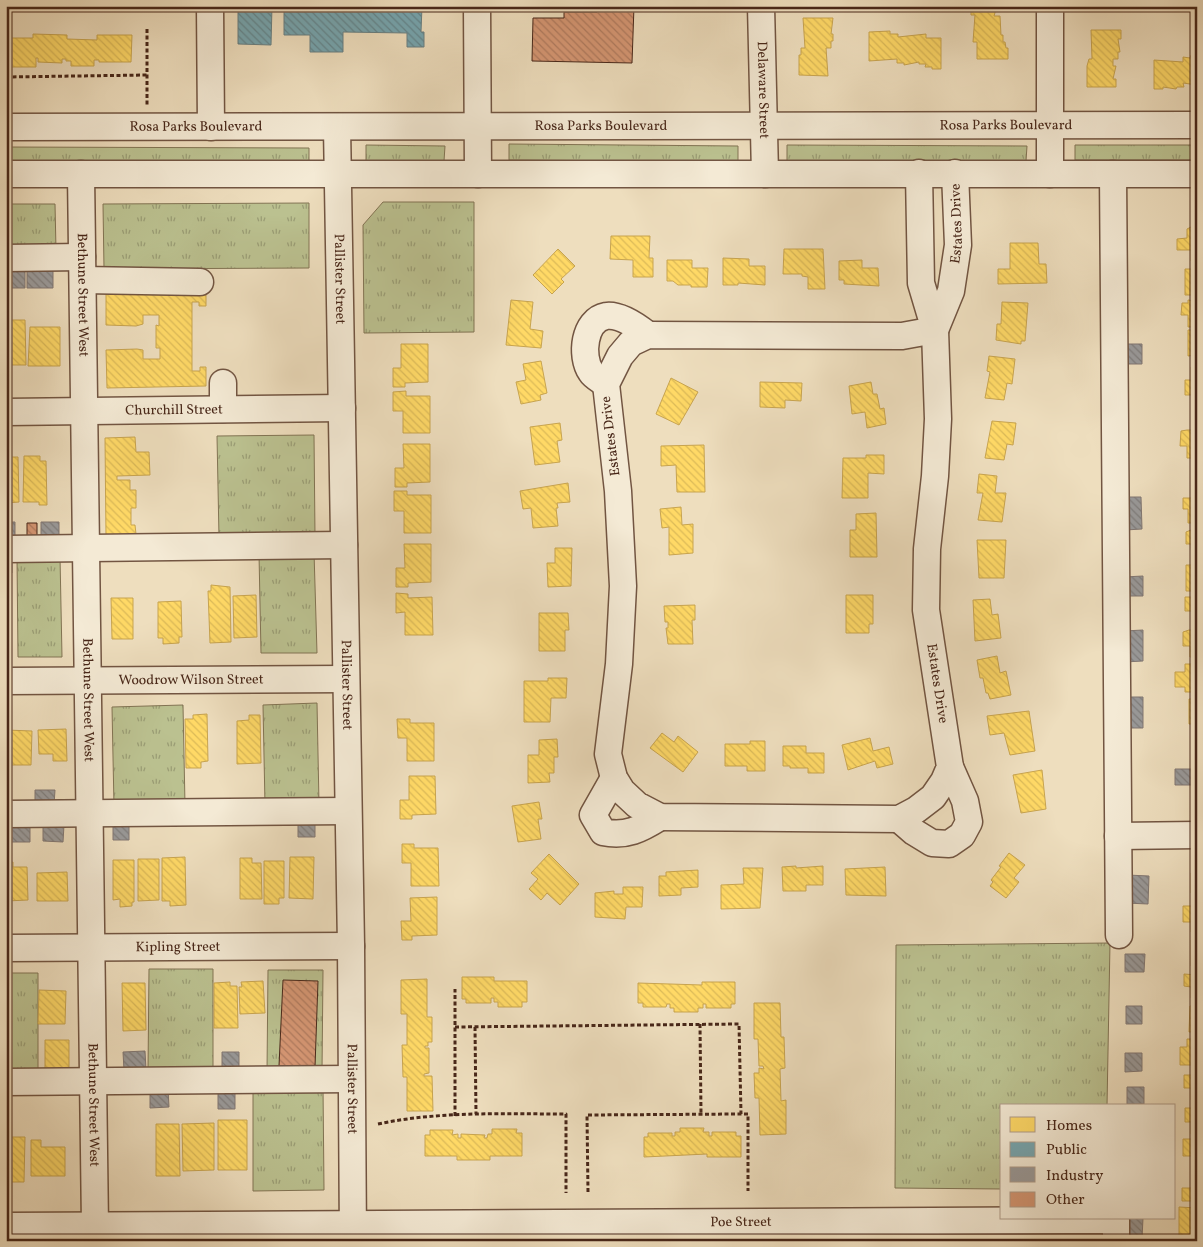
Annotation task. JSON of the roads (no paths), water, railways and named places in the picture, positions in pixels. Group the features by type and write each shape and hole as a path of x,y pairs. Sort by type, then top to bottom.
{"street":[{"path":"210,6 211,127"},
{"path":"477,6 478,174"},
{"name":"Delaware Street","path":"761,6 765,127 764,174"},
{"path":"1050,6 1050,174"},
{"name":"Rosa Parks Boulevard","path":"6,127 1051,127 1197,125"},
{"name":"Pallister Street","path":"337,127 351,946 353,1232"},
{"name":"Estates Drive","path":"648,335 631,343 620,356 606,384 618,491 623,586 619,664 608,740 608,754 614,778 622,791 637,804 660,817 899,819 914,832 932,843 949,844 962,835 969,822 965,801 950,767 926,610 927,549 935,476 938,419 935,330 921,283 919,173"},
{"name":"Estates Drive","path":"935,330 951,292 958,245 955,173"},
{"path":"6,174 1197,174"},
{"name":"Bethune Street West","path":"82,174 95,1226"},
{"path":"1113,174 1119,935"},
{"path":"6,258 200,282"},
{"path":"606,384 591,372 586,361 585,347 587,334 596,322 606,316 616,317 637,326 648,335 902,336 935,330"},
{"path":"223,383 223,409"},
{"name":"Churchill Street","path":"6,412 342,408"},
{"path":"6,549 344,545"},
{"name":"Woodrow Wilson Street","path":"6,681 345,679"},
{"path":"899,819 916,810 933,797 944,781 950,767"},
{"path":"614,778 594,815 603,832 617,835 638,831 660,817"},
{"path":"6,814 348,812"},
{"path":"1118,836 1197,835"},
{"name":"Kipling Street","path":"6,948 351,946"},
{"path":"6,1082 351,1078"},
{"name":"Poe Street","path":"6,1226 95,1226 353,1232 1116,1230"}]}
